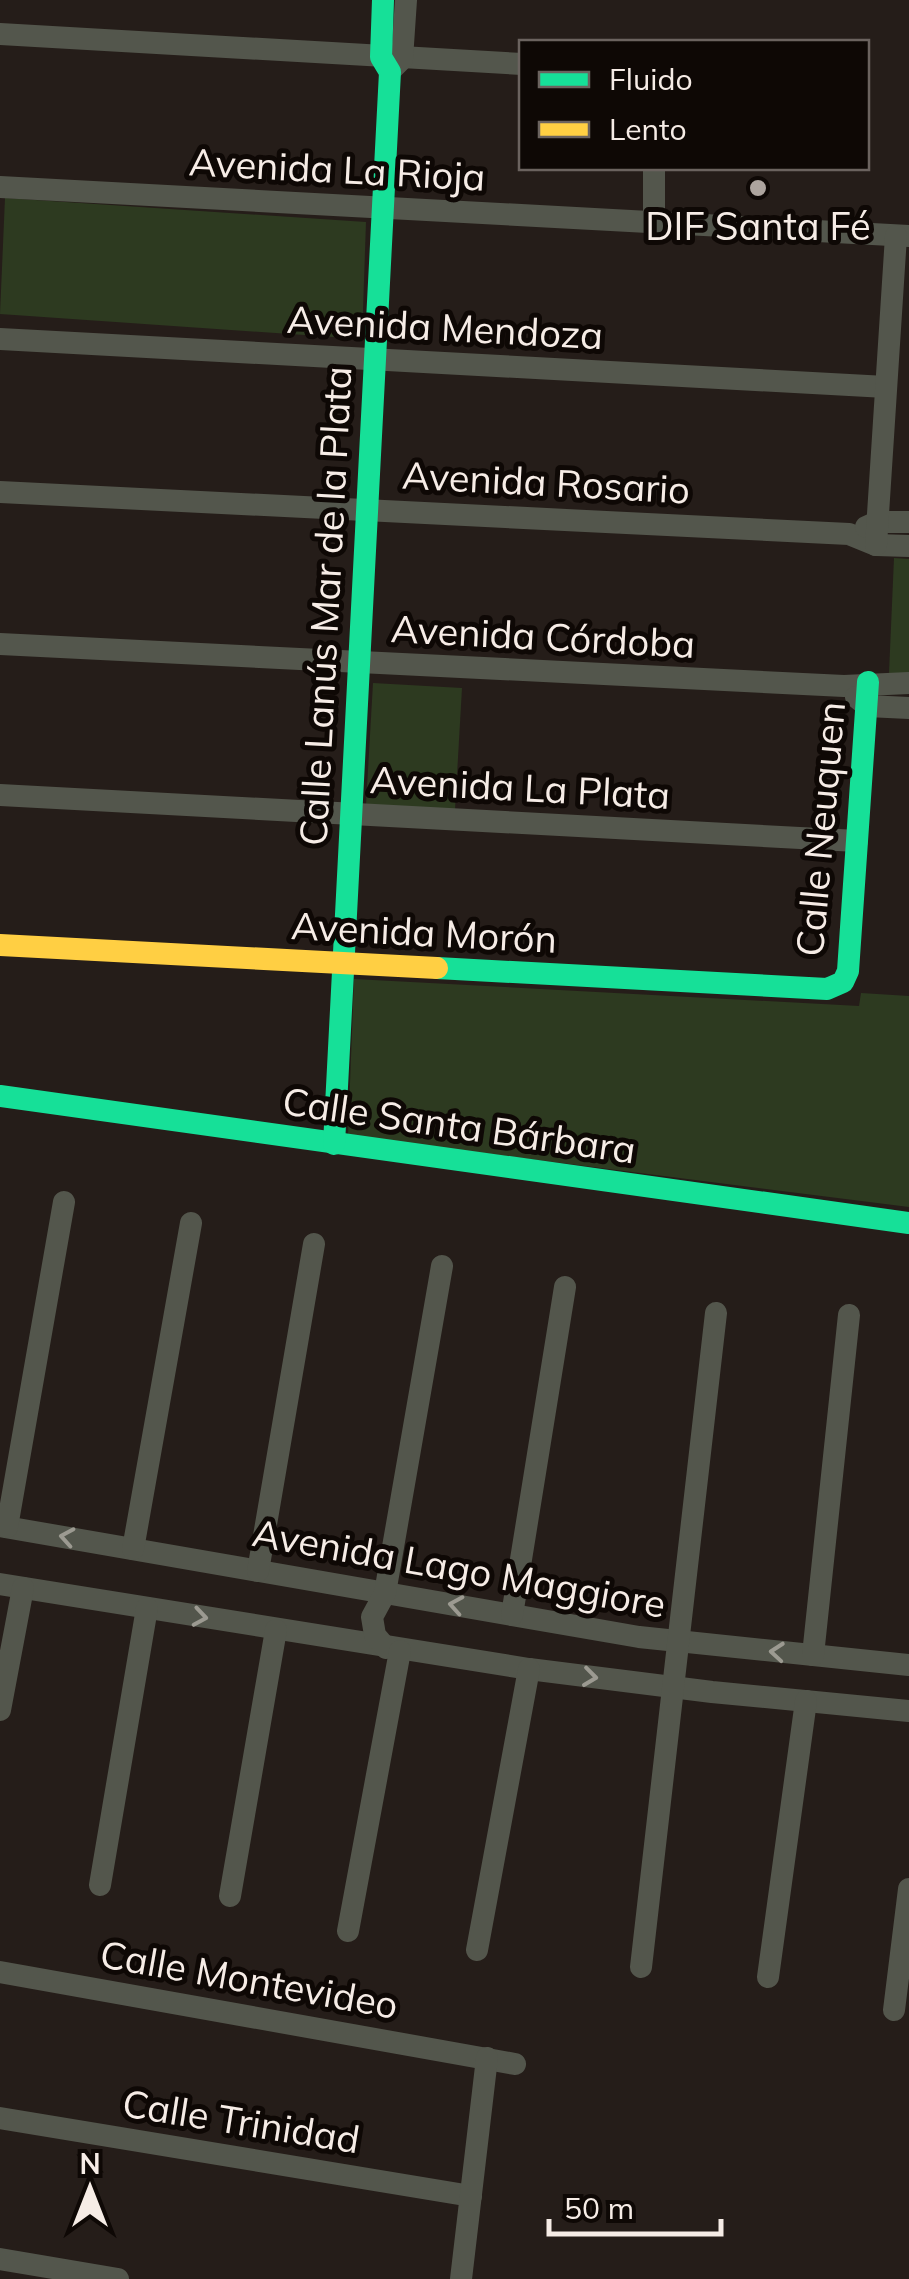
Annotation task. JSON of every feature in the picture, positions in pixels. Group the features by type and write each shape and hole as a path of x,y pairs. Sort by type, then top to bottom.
{"street":[{"name":"Calle Lanús Mar de la Plata","path":"383,0 391,63"},
{"name":"Calle Lanús Mar de la Plata","path":"334,1144 391,63 406,0"},
{"path":"0,34 391,63 519,64"},
{"path":"654,170 654,222"},
{"name":"Avenida La Rioja","path":"0,187 902,236"},
{"path":"876,534 902,236"},
{"name":"Avenida Mendoza","path":"0,339 886,386"},
{"name":"Avenida Rosario","path":"0,492 849,534 876,534 909,522"},
{"name":"Avenida Rosario","path":"876,534 909,546"},
{"name":"Avenida Córdoba","path":"0,644 844,686 909,708"},
{"name":"Avenida Córdoba","path":"868,694 909,683"},
{"name":"Calle Neuquen","path":"842,982 848,970 868,694"},
{"name":"Avenida La Plata","path":"0,795 857,841"},
{"name":"Avenida Morón","path":"0,945 827,989 842,982"},
{"name":"Calle Santa Bárbara","path":"0,1096 909,1223"},
{"path":"4,1526 64,1202"},
{"path":"133,1549 191,1224"},
{"path":"258,1570 314,1244"},
{"path":"393,1649 375,1636 372,1617 385,1593 442,1266"},
{"path":"512,1615 566,1287"},
{"path":"642,1967 716,1313"},
{"path":"813,1655 848,1316"},
{"name":"Avenida Lago Maggiore","path":"4,1526 679,1642 909,1665"},
{"path":"0,1710 12,1586 529,1669 909,1712"},
{"path":"100,1885 147,1608"},
{"path":"230,1896 276,1630"},
{"path":"348,1931 393,1649"},
{"path":"476,1950 529,1669"},
{"path":"768,1976 806,1701"},
{"path":"894,2010 909,1889"},
{"name":"Calle Montevideo","path":"0,1972 516,2064"},
{"path":"462,2279 487,2058"},
{"name":"Calle Trinidad","path":"0,2118 471,2196"},
{"path":"0,2259 118,2279"}],"green space":[{"path":"5,198 366,222 362,339 0,314"},
{"path":"894,558 909,559 909,674 889,673"},
{"path":"373,683 462,688 455,810 366,805"},
{"path":"354,979 859,1006 861,993 909,996 909,1207 348,1136"}],"traffic: fast":[{"path":"334,1144 390,72 381,57 383,0"},
{"path":"437,968 827,989 843,982 848,971 868,682"},
{"path":"0,1096 909,1223"}],"traffic: slow":[{"path":"0,945 437,968"}],"place":[{"name":"DIF Santa Fé","path":"758,188"}]}
